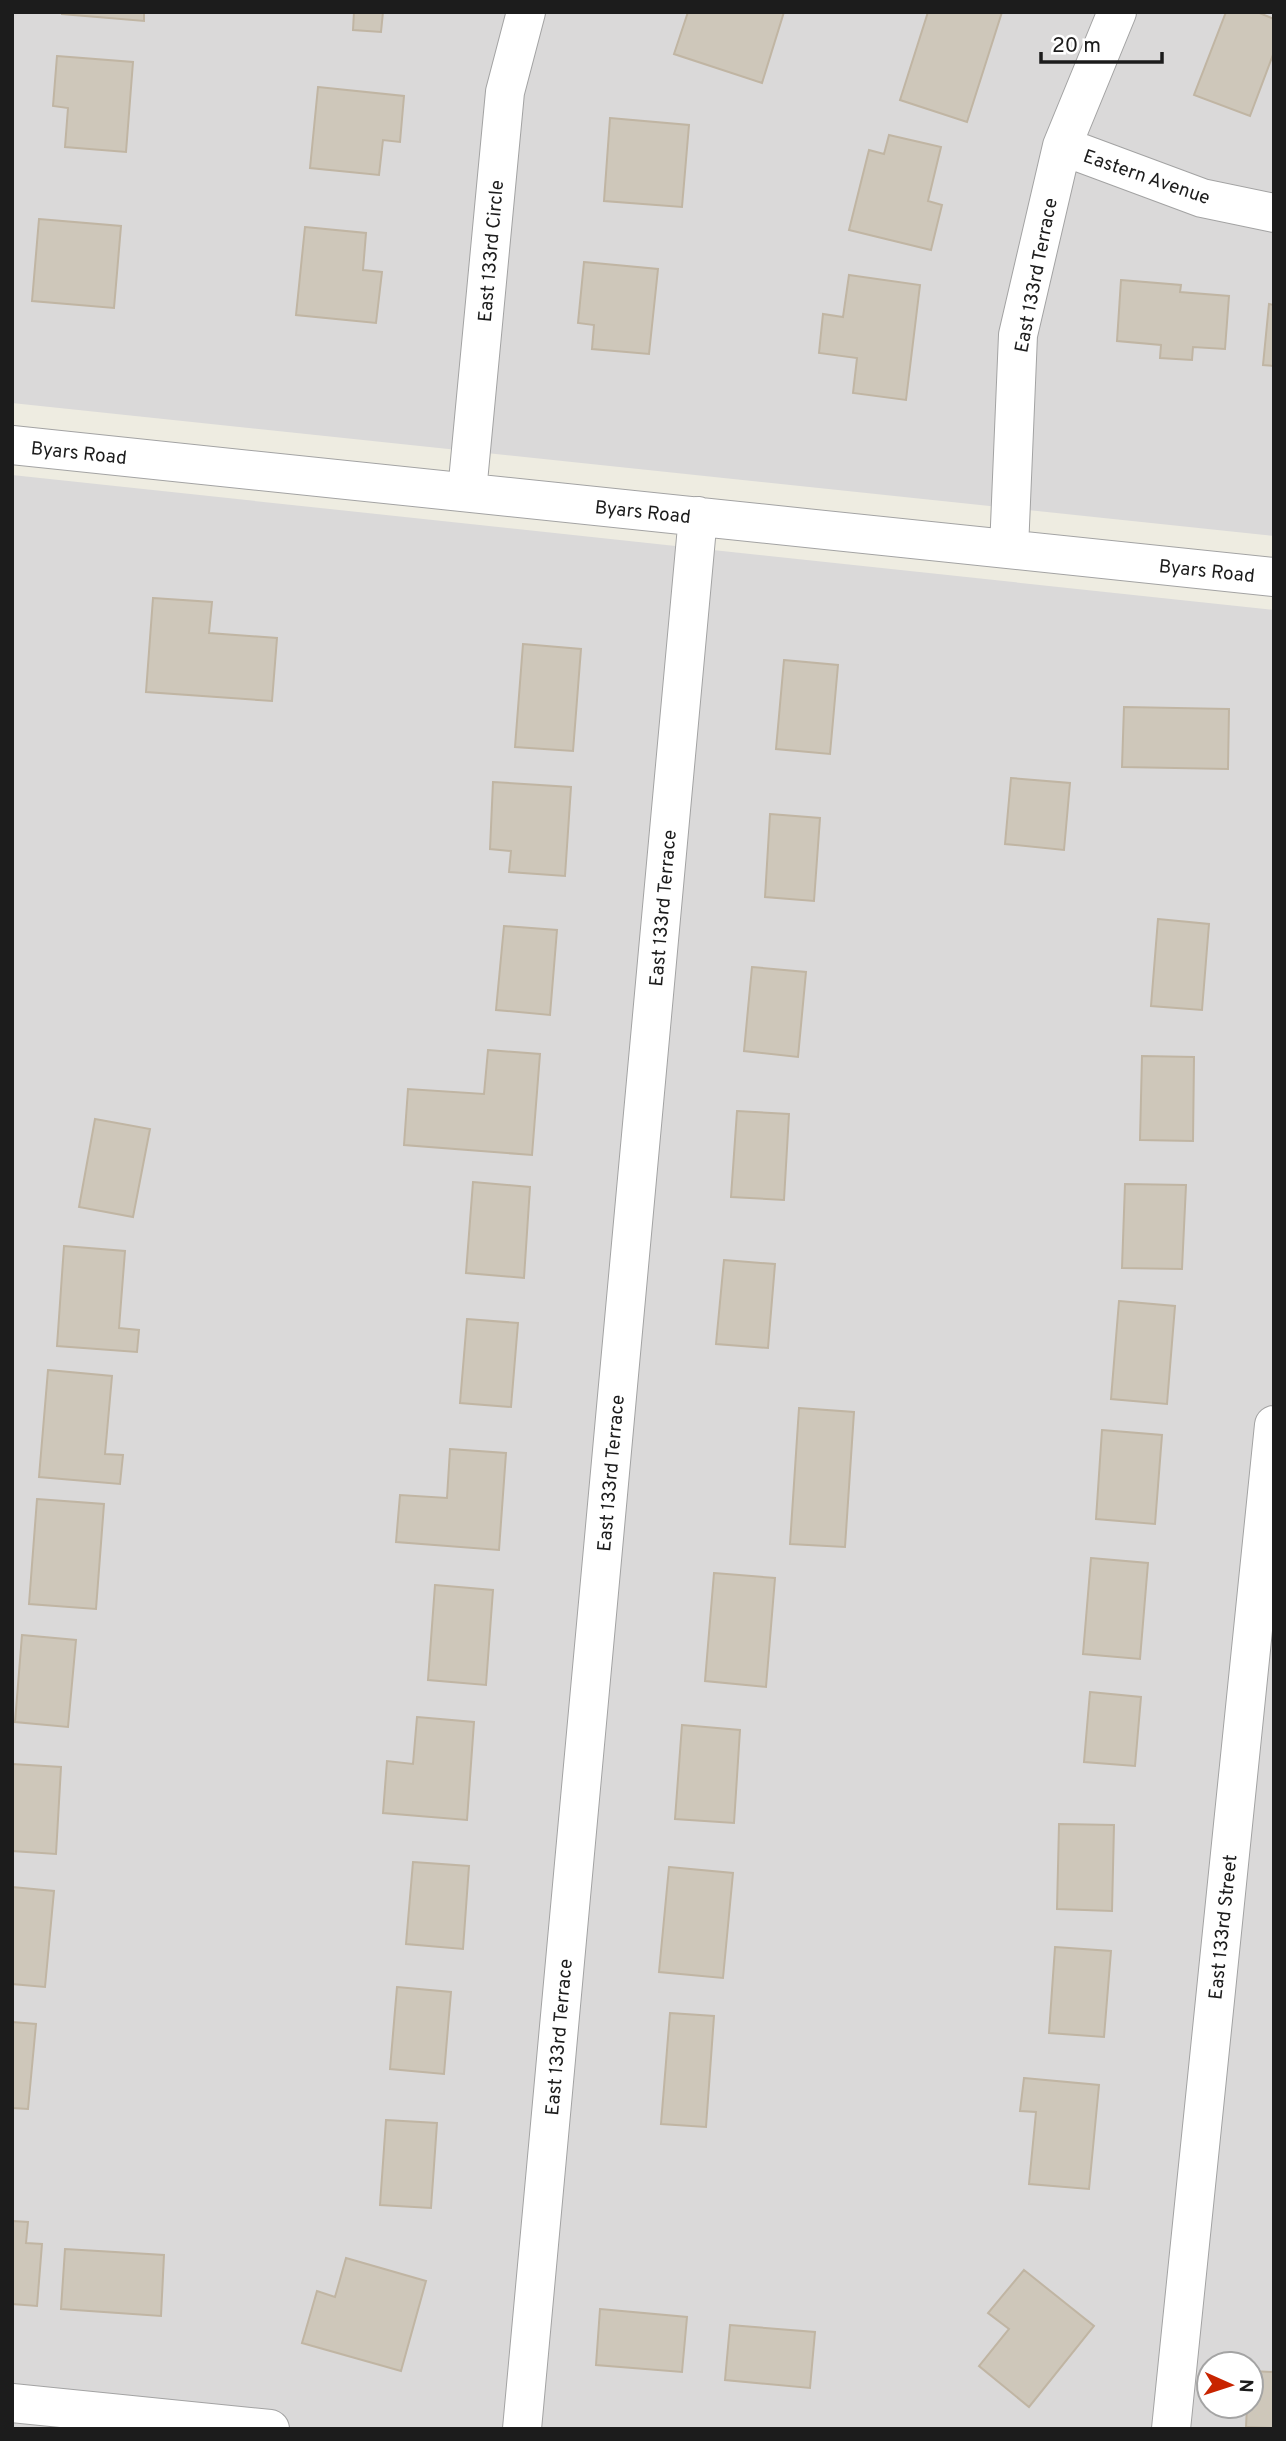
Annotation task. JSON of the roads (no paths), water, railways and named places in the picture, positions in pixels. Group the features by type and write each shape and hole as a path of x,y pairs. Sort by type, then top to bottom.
{"street":[{"name":"East 133rd Circle","path":"467,492 506,92 526,12"},
{"name":"East 133rd Terrace","path":"1009,550 1018,335 1062,146 1117,12"},
{"name":"Eastern Avenue","path":"1062,146 1202,198 1274,213"},
{"name":"Byars Road","path":"12,445 1274,577"},
{"name":"East 133rd Terrace","path":"522,2429 698,516"},
{"name":"East 133rd Street","path":"1171,2429 1274,1424"},
{"path":"12,2403 270,2429"}]}
